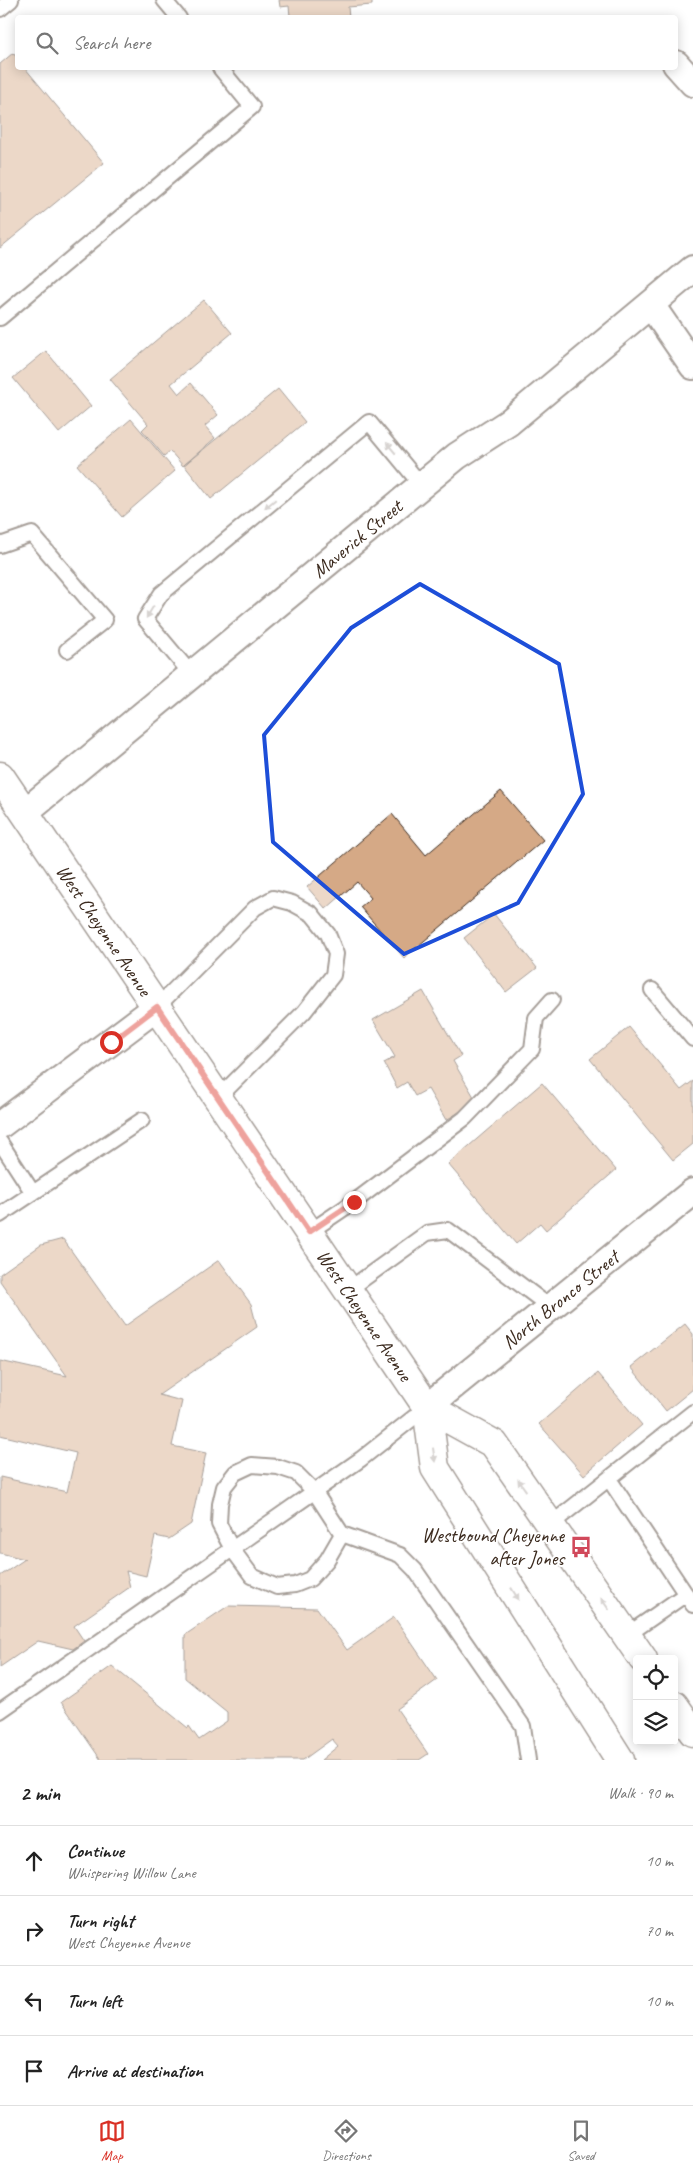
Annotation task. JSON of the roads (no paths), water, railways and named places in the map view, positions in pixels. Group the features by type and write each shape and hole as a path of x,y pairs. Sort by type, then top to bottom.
{"main road":[{"name":"West Cheyenne Avenue","path":"0,776 427,1407 436,1468 620,1760"},
{"name":"West Cheyenne Avenue","path":"427,1407 494,1444 640,1655"},
{"path":"678,1711 693,1732"}],"street":[{"path":"678,66 693,83"},
{"name":"Maverick Street","path":"25,812 457,456 508,424 693,269"},
{"path":"651,305 693,366"},
{"path":"0,1125 157,1007"},
{"name":"North Bronco Street","path":"427,1407 692,1194"}],"lane":[{"path":"0,9 11,0"},
{"path":"164,0 176,15"},
{"path":"0,318 252,107 222,70"},
{"path":"192,675 145,619 161,594 369,422 422,486"},
{"path":"0,545 32,534 105,620 67,650"},
{"path":"157,1007 255,908 273,898 292,903 312,914 328,934 336,954 333,975 304,1012 218,1098"},
{"path":"652,990 693,1039"},
{"path":"309,1232 354,1202 465,1118 532,1049 536,1018 552,1000"},
{"path":"0,1215 142,1120"},
{"path":"0,1142 33,1193"},
{"path":"348,1290 427,1233 448,1230 550,1307"},
{"path":"0,1711 361,1459 427,1407"},
{"path":"550,1524 693,1412"},
{"path":"342,1534 327,1560 310,1579 295,1585 277,1587 252,1576 232,1549 219,1524 220,1504 224,1487 235,1473 252,1465 278,1467 296,1473 314,1491 342,1534 400,1555 415,1570 524,1726 528,1747 528,1760"},
{"path":"609,1479 689,1599 627,1635"}],"place":[{"name":"Westbound Cheyenne after Jones","path":"581,1547"}]}
